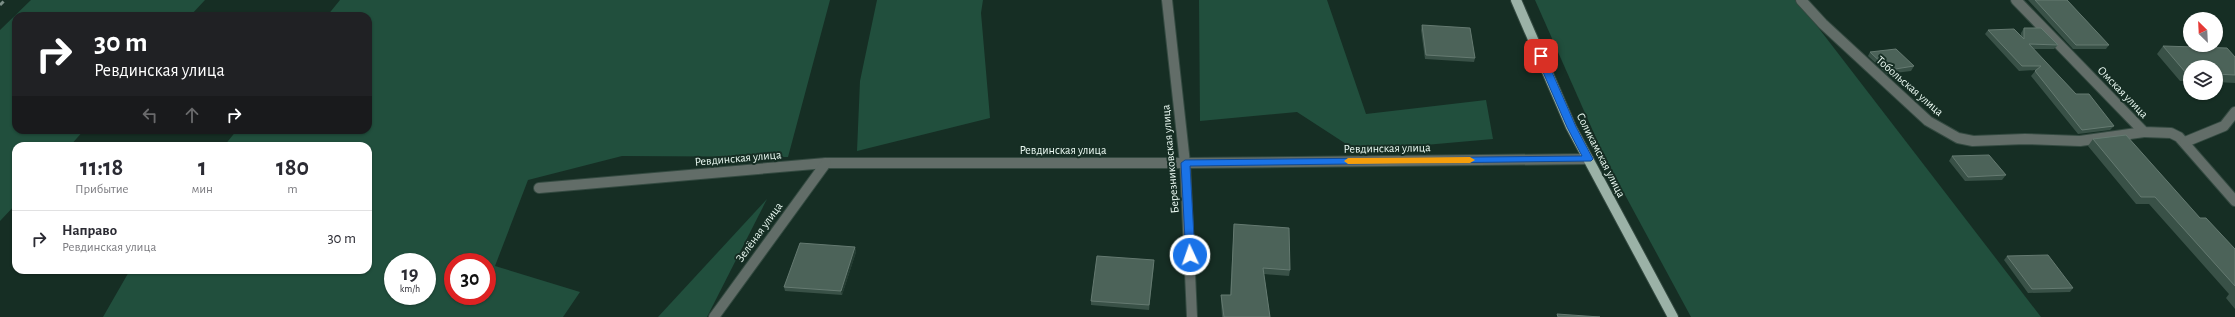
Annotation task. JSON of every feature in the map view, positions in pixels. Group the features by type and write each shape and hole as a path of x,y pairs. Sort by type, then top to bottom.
{"main road":[{"name":"Соликамская улица","path":"1516,0 1571,127 1673,317"}],"street":[{"name":"Березниковская улица","path":"1167,0 1185,163 1192,317"},
{"name":"Тобольская улица","path":"1802,0 1823,24 1928,121 1945,133 1958,138 1973,141 2025,139 2080,141 2144,132"},
{"name":"Омская улица","path":"2016,0 2144,132 2171,133 2185,142 2235,201"},
{"path":"2185,142 2224,126 2235,112"},
{"name":"Ревдинская улица","path":"539,188 826,163 1185,163 1588,159"},
{"name":"Зелёная улица","path":"714,317 826,163"}],"green space":[{"path":"31,0 205,0 194,12 19,12"},
{"path":"340,0 830,0 788,157 622,156 528,180 496,263 496,253 444,253 444,305 496,305 496,266 580,292 563,317 103,317 128,274 372,274 372,142 227,142 234,134 372,134 372,12 330,12"},
{"path":"877,0 983,0 981,13 990,118 857,151 860,81"},
{"path":"1199,0 1327,0 1366,114 1486,100 1493,139 1357,151 1297,112 1200,121"},
{"path":"1535,0 1797,0 2041,317 1691,317 1604,156"},
{"path":"12,18 12,134 80,134 74,142 12,142 12,208 0,221 0,30"},
{"path":"767,199 707,317 658,317"}],"building":[{"path":"2035,0 2067,0 2109,45 2076,45"},
{"path":"1422,25 1470,28 1475,58 1426,55"},
{"path":"2024,28 2041,28 2058,45 2029,44 2076,94 2089,94 2114,126 2082,130 2035,71 2041,66 2022,66 1988,30 2014,29 2024,39"},
{"path":"2163,46 2183,47 2183,52 2223,52 2223,48 2227,48 2235,57 2235,75 2223,74 2223,60 2183,60 2183,69"},
{"path":"1896,49 1914,66 1889,70 1870,52"},
{"path":"2126,135 2200,218 2206,218 2235,249 2235,286 2155,197 2141,197 2093,139"},
{"path":"1989,155 2006,175 1968,177 1952,156"},
{"path":"1234,224 1289,228 1290,270 1263,268 1270,317 1224,317 1221,295 1231,295"},
{"path":"800,243 855,247 841,291 784,287"},
{"path":"2048,255 2073,288 2032,289 2007,256"},
{"path":"1097,256 1154,260 1149,305 1091,301"},
{"path":"1557,314 1600,317 1558,317"}],"railway":[{"path":"0,5 5,0"}],"slow traffic":[{"path":"1348,161 1470,160"}],"route":[{"path":"1190,255 1185,163 1588,159 1571,127 1541,56"}]}
